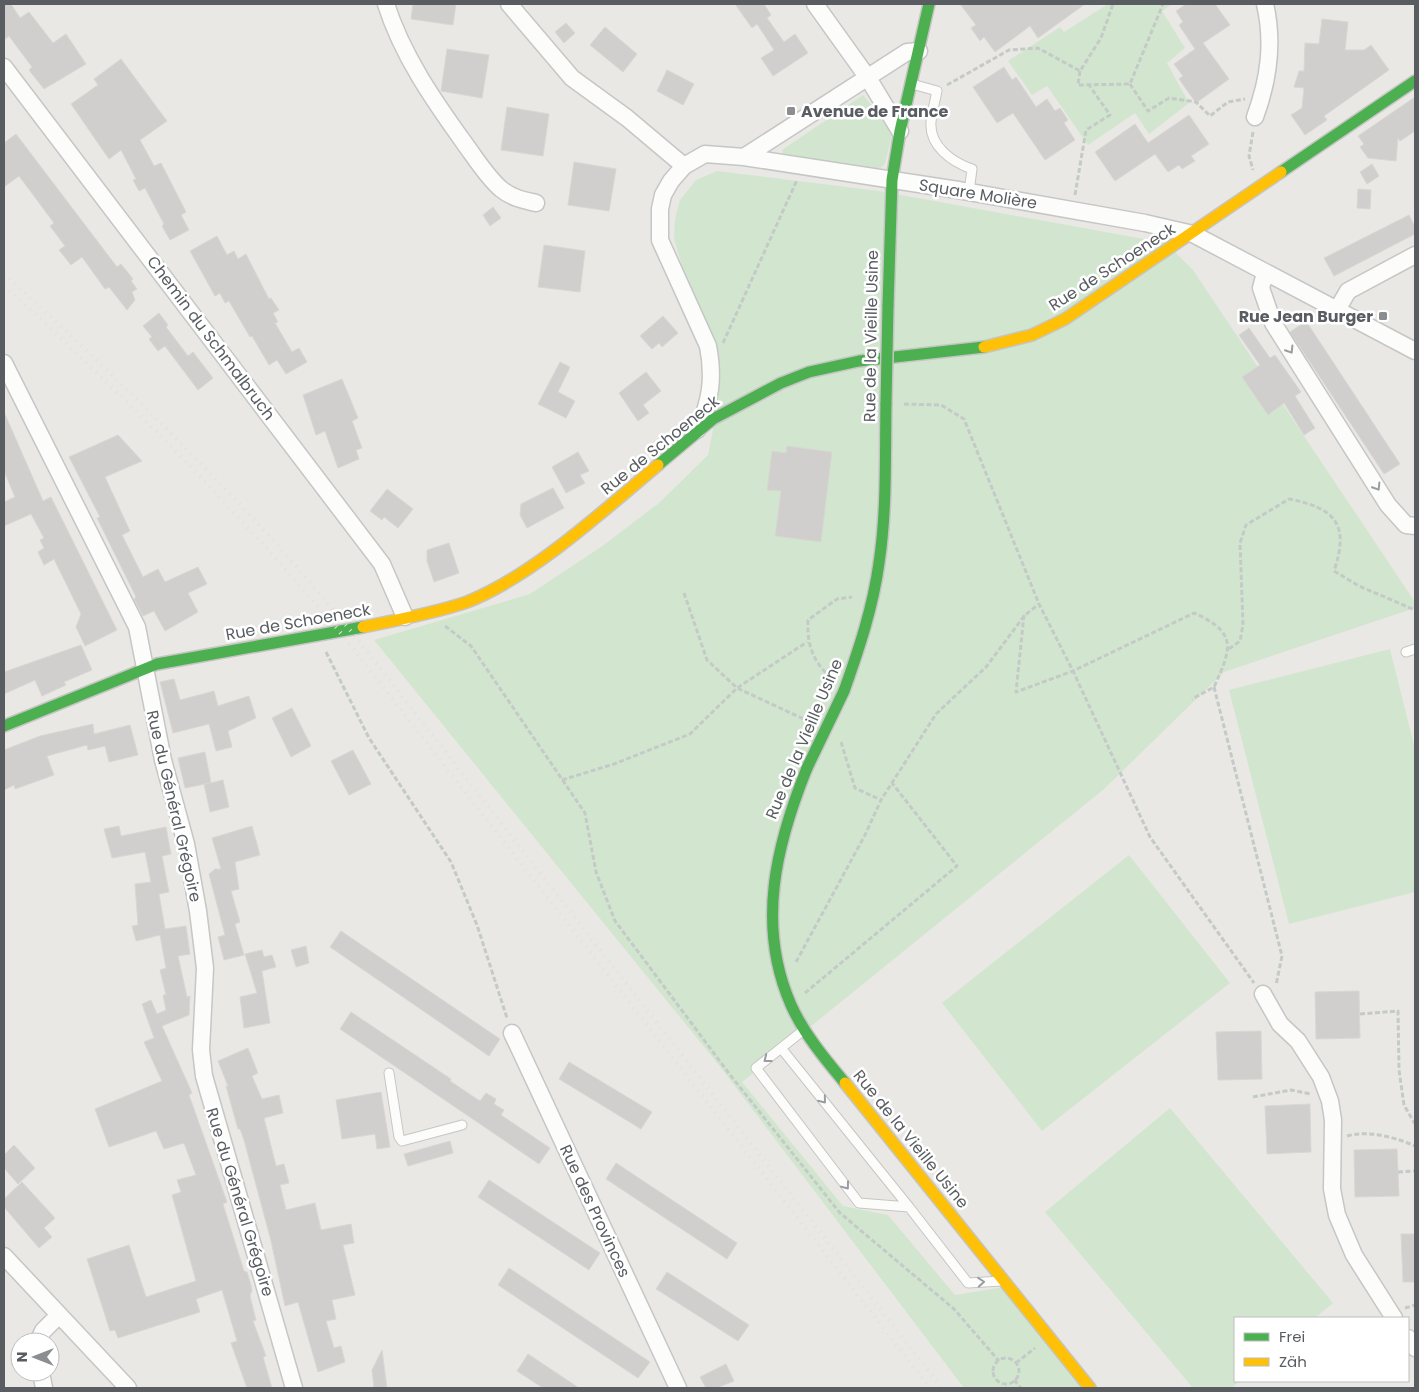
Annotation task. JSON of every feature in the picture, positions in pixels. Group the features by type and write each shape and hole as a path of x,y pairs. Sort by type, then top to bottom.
{"main road":[{"path":"892,180 900,131 930,4"},
{"name":"Rue de Schoeneck","path":"4,726 144,668 405,617 473,598 529,568 604,510 713,419 746,400 809,372 859,361 958,351 1032,335 1065,319 1193,234 1415,81"},
{"name":"Rue de la Vieille Usine","path":"892,180 885,495 879,562 873,595 859,648 844,691 808,768 782,832 773,880 772,913 776,952 782,979 791,1004 816,1047 1090,1388"}],"street":[{"path":"386,4 391,19 430,95 482,168 501,189 516,199 536,203"},
{"path":"509,4 572,78 627,118 684,166 671,181 664,195 660,209 660,240 708,346 712,365 709,402 697,432"},
{"path":"815,4 868,78 900,131"},
{"path":"1255,117 1263,95 1270,64 1271,30 1266,4"},
{"path":"744,157 907,52 919,51"},
{"name":"Chemin du Schmalbruch","path":"4,67 382,564 405,617"},
{"name":"Square Molière","path":"684,166 705,154 744,157 969,192 1145,223 1193,234"},
{"path":"1193,234 1265,273 1415,349"},
{"path":"1338,310 1348,292 1415,255"},
{"path":"1265,273 1261,288 1273,323 1388,505 1406,525 1415,526"},
{"name":"Rue du Général Grégoire","path":"4,363 137,627 163,760 186,844 198,911 205,968 201,1032 204,1076 294,1388"},
{"path":"1263,994 1280,1024 1312,1061 1330,1101 1334,1140 1332,1189 1337,1215 1354,1255 1393,1317"},
{"name":"Rue des Provinces","path":"512,1033 678,1388"},
{"path":"4,1256 128,1388"},
{"path":"43,1332 58,1315"}],"lane":[{"path":"912,84 937,91 931,123 934,138 954,163 972,169 969,192"},
{"path":"806,1029 756,1068 858,1203 909,1208"},
{"path":"781,1048 968,1284 1003,1281"},
{"path":"389,1073 399,1137 402,1141 462,1125"}],"path":[{"path":"1113,4 1101,38 1080,71 1078,85 1130,84"},
{"path":"1130,84 1162,4"},
{"path":"937,91 1009,50 1038,48 1080,71"},
{"path":"1072,210 1086,130 1110,115 1088,84"},
{"path":"1130,84 1148,111 1169,98 1196,102 1210,116 1228,102 1263,95"},
{"path":"1255,117 1249,156 1253,172 1267,182"},
{"path":"712,365 721,364 720,351 803,166"},
{"path":"886,404 941,404 964,419 1040,604 1150,837 1263,994 1275,988 1280,975 1282,956 1214,687 1229,649 1240,641 1244,625 1240,543 1246,525 1289,499 1324,509 1337,522 1341,543 1334,571 1359,586 1415,610"},
{"path":"684,593 707,660 737,688 814,724"},
{"path":"844,691 820,668 808,642 808,620 836,599 873,595"},
{"path":"782,979 802,955 813,927 864,835 880,800 936,714 986,667 1024,615 1040,604"},
{"path":"439,608 442,624 471,646 585,813 596,872 615,921 620,929 731,1076 840,1213 954,1308 999,1361"},
{"path":"1024,615 1016,692 1073,671 1194,613 1213,621 1226,637 1229,649"},
{"path":"317,634 369,738 450,862 477,925 512,1033"},
{"path":"562,780 614,764 690,734 737,688 808,642"},
{"path":"1192,699 1214,687"},
{"path":"839,736 855,788 880,800"},
{"path":"791,1004 957,866 892,783"},
{"path":"1360,1014 1398,1011 1399,1070 1404,1105 1415,1124"},
{"path":"1253,1097 1291,1090 1330,1101"},
{"path":"1334,1140 1354,1134 1382,1135 1415,1146"},
{"path":"1398,1172 1415,1171"},
{"path":"1016,1363 1048,1337"},
{"path":"1002,1358 1013,1360 1016,1363 1019,1368 1018,1378 1010,1384 1000,1383 993,1375 994,1365 1002,1358"},
{"path":"1014,1380 1021,1388"}],"green space":[{"path":"1108,4 1172,4 1162,11 1185,48 1167,63 1189,103 1149,134 1135,113 1088,145 1047,86 1032,95 1008,61 1060,27 1064,32"},
{"path":"863,95 893,131 885,164 879,169 783,155 782,150"},
{"path":"717,171 879,191 1166,243 1193,270 1415,602 1415,608 1224,672 1103,790 742,1082 843,1206 888,1215 955,1295 1004,1287 1086,1388 964,1388 718,1064 374,640 530,594 601,547 659,503 708,455 715,420 701,311 683,269 674,239 675,219 680,200 696,180"},
{"path":"1390,649 1415,749 1415,892 1289,924 1229,690"},
{"path":"1129,855 1230,983 1042,1131 942,1003"},
{"path":"1170,1108 1333,1303 1316,1317 1234,1317 1234,1382 1239,1382 1231,1388 1193,1388 1045,1212"}],"building":[{"path":"4,4 11,4 20,18 29,12 53,43 66,34 86,64 44,89 29,70 32,67 9,36 4,40"},
{"path":"413,4 456,4 453,25 411,19"},
{"path":"735,4 764,4 771,15 767,18 784,42 795,34 808,53 773,76 761,58 774,50 757,24 752,28"},
{"path":"960,4 1085,4 1038,38 1030,26 995,52 984,37 980,41 971,28 976,25"},
{"path":"1186,4 1215,4 1230,25 1203,43 1229,79 1196,103 1179,79 1183,76 1174,64 1195,49 1179,25 1183,22 1176,11"},
{"path":"1322,19 1348,22 1345,50 1364,50 1371,45 1389,70 1324,116 1327,120 1305,135 1291,115 1302,108 1304,88 1294,87 1299,71 1304,71 1305,43 1319,44"},
{"path":"566,23 575,33 564,43 555,32"},
{"path":"605,27 637,54 623,72 590,45"},
{"path":"447,49 489,55 482,98 441,91"},
{"path":"121,59 167,121 140,140 154,166 161,163 186,212 181,215 189,230 170,240 162,226 164,224 145,188 139,191 133,180 136,179 121,150 109,159 71,104 98,85 94,79"},
{"path":"1004,67 1012,80 1016,77 1036,107 1047,99 1055,111 1060,108 1068,120 1064,123 1075,140 1045,160 1013,113 997,123 973,87"},
{"path":"667,70 694,84 683,105 657,91"},
{"path":"1415,97 1415,131 1400,141 1398,138 1396,161 1368,158 1360,147 1364,144 1358,136"},
{"path":"507,107 549,114 543,156 501,150"},
{"path":"1189,115 1209,144 1191,156 1195,161 1182,169 1179,165 1168,172 1155,154 1115,181 1095,152 1135,124 1148,143"},
{"path":"16,134 117,267 121,264 133,279 131,281 137,289 132,292 135,300 127,310 109,287 105,289 82,257 71,265 59,250 65,246 50,226 54,223 19,176 4,187 4,143"},
{"path":"574,162 616,169 609,211 568,205"},
{"path":"1372,164 1379,176 1367,184 1360,172"},
{"path":"1358,189 1371,190 1370,209 1357,208"},
{"path":"493,207 501,218 490,226 483,215"},
{"path":"1409,215 1415,227 1415,234 1334,276 1324,258"},
{"path":"217,236 227,255 234,251 238,259 246,254 269,299 271,298 279,310 273,313 278,322 275,323 292,352 299,348 307,362 286,374 277,360 269,365 229,301 225,303 220,293 215,296 190,251"},
{"path":"544,245 585,251 580,292 538,287"},
{"path":"159,313 168,325 166,327 188,356 193,352 213,378 198,390 165,346 158,351 149,339 152,337 143,326"},
{"path":"663,316 678,333 662,347 659,343 652,349 640,336"},
{"path":"1306,321 1400,464 1384,474 1290,332"},
{"path":"1249,328 1270,358 1275,355 1301,392 1295,396 1315,428 1304,435 1284,403 1268,415 1242,377 1260,365 1239,335"},
{"path":"560,362 570,367 558,392 575,401 566,418 538,404"},
{"path":"646,372 661,391 643,405 649,413 638,421 619,393"},
{"path":"342,379 358,418 352,421 362,448 356,450 359,459 338,468 325,431 316,435 303,395"},
{"path":"4,412 43,501 51,497 117,630 85,646 76,627 81,614 54,559 44,565 38,552 44,548 40,540 44,538 31,514 4,526 4,502 15,497 4,471"},
{"path":"118,435 142,461 105,477 130,531 122,535 143,577 158,569 165,582 198,567 207,584 188,593 198,612 165,631 154,611 143,616 134,599 136,597 97,518 100,517 69,457"},
{"path":"787,446 832,452 821,542 775,536 781,491 767,490 772,451 786,453"},
{"path":"578,452 589,471 580,475 585,483 566,493 552,467"},
{"path":"553,488 564,508 527,528 520,515 521,504"},
{"path":"387,489 413,509 398,528 384,517 382,520 370,511"},
{"path":"449,543 459,573 434,582 427,561 427,550"},
{"path":"81,645 92,670 64,682 66,685 42,696 35,680 4,694 4,672"},
{"path":"174,679 180,700 214,691 218,706 249,696 256,718 228,731 232,747 216,751 209,724 173,733 160,682"},
{"path":"292,708 311,746 291,757 272,718"},
{"path":"93,724 94,734 130,725 138,755 109,762 105,746 88,750 87,745 47,756 54,775 15,789 14,785 4,790 4,750 40,736"},
{"path":"353,750 371,784 349,795 331,761"},
{"path":"205,752 211,783 223,780 229,807 210,812 204,784 185,788 178,758"},
{"path":"119,826 121,836 166,827 171,854 162,856 169,892 159,894 165,929 186,926 190,954 178,956 187,997 190,996 189,1015 162,1026 192,1093 189,1095 227,1202 223,1204 244,1271 247,1272 251,1285 250,1296 256,1320 253,1321 266,1356 263,1357 272,1388 247,1388 231,1343 237,1341 222,1290 196,1299 200,1312 118,1338 115,1330 110,1331 87,1259 129,1245 146,1297 196,1281 172,1195 181,1192 177,1180 196,1175 184,1143 164,1149 156,1131 109,1147 95,1109 162,1081 144,1042 154,1038 142,1004 151,1000 157,1014 166,1010 163,995 166,995 160,970 166,968 160,935 136,941 132,926 138,925 135,884 151,882 145,852 112,858 104,829"},
{"path":"252,826 260,855 235,862 239,889 231,891 240,922 235,924 244,955 224,960 218,937 225,935 209,874 215,869 221,869 212,838"},
{"path":"341,931 500,1039 489,1056 330,947"},
{"path":"306,946 309,963 296,967 291,950"},
{"path":"262,950 264,957 272,955 276,967 262,971 270,1023 244,1028 240,997 257,993 245,954"},
{"path":"1359,991 1360,1038 1316,1039 1315,992"},
{"path":"351,1012 451,1079 450,1081 480,1101 486,1093 496,1099 494,1104 504,1110 501,1115 550,1148 539,1164 340,1029"},
{"path":"1261,1031 1262,1079 1218,1080 1216,1032"},
{"path":"248,1048 258,1073 252,1076 262,1099 279,1095 283,1113 264,1118 276,1166 284,1164 289,1183 280,1185 286,1210 315,1203 321,1230 351,1224 354,1243 343,1245 355,1295 332,1300 336,1319 326,1321 334,1348 341,1346 345,1362 318,1372 298,1302 285,1306 271,1241 244,1140 240,1129 238,1129 226,1086 228,1086 218,1061"},
{"path":"569,1062 652,1112 641,1129 559,1079"},
{"path":"381,1092 390,1147 377,1149 375,1134 342,1139 336,1100"},
{"path":"1310,1104 1311,1152 1267,1154 1265,1106"},
{"path":"450,1141 453,1153 408,1166 404,1154"},
{"path":"14,1145 35,1168 18,1184 4,1168 4,1155"},
{"path":"1397,1149 1399,1196 1355,1197 1354,1150"},
{"path":"616,1163 737,1243 727,1259 606,1179"},
{"path":"489,1180 600,1253 589,1270 478,1197"},
{"path":"22,1182 55,1218 44,1228 52,1237 39,1248 4,1207 4,1199"},
{"path":"1401,1234 1415,1234 1415,1282 1403,1282"},
{"path":"509,1268 650,1362 638,1378 498,1285"},
{"path":"667,1272 749,1325 738,1341 656,1289"},
{"path":"382,1350 387,1388 374,1388 372,1370"},
{"path":"528,1354 579,1388 543,1388 517,1371"},
{"path":"726,1364 734,1381 717,1388 706,1388 700,1377"}],"railway":[{"path":"4,274 110,373 179,441 246,511 327,602 942,1388"},
{"path":"4,286 94,370 180,456 305,591 345,638 930,1388"}],"traffic: fast":[{"path":"888,306 892,180 900,131 929,4"},
{"path":"1281,172 1415,81"},
{"path":"886,403 888,306"},
{"path":"658,465 713,419 781,383 809,372 859,361 984,347"},
{"path":"844,691 865,628 873,596 882,543 886,403"},
{"path":"4,726 157,664 363,627"},
{"path":"807,768 844,691"},
{"path":"807,768 786,826 779,856 774,885 774,945 780,975 796,1016 815,1046 845,1083"}],"traffic: slow":[{"path":"984,347 1032,335 1065,319 1281,172"},
{"path":"363,627 443,609 467,602 492,590 517,576 567,541 658,465"},
{"path":"845,1083 1090,1388"}],"place":[{"name":"Avenue de France","path":"791,111"},
{"name":"Rue Jean Burger","path":"1383,316"}]}
